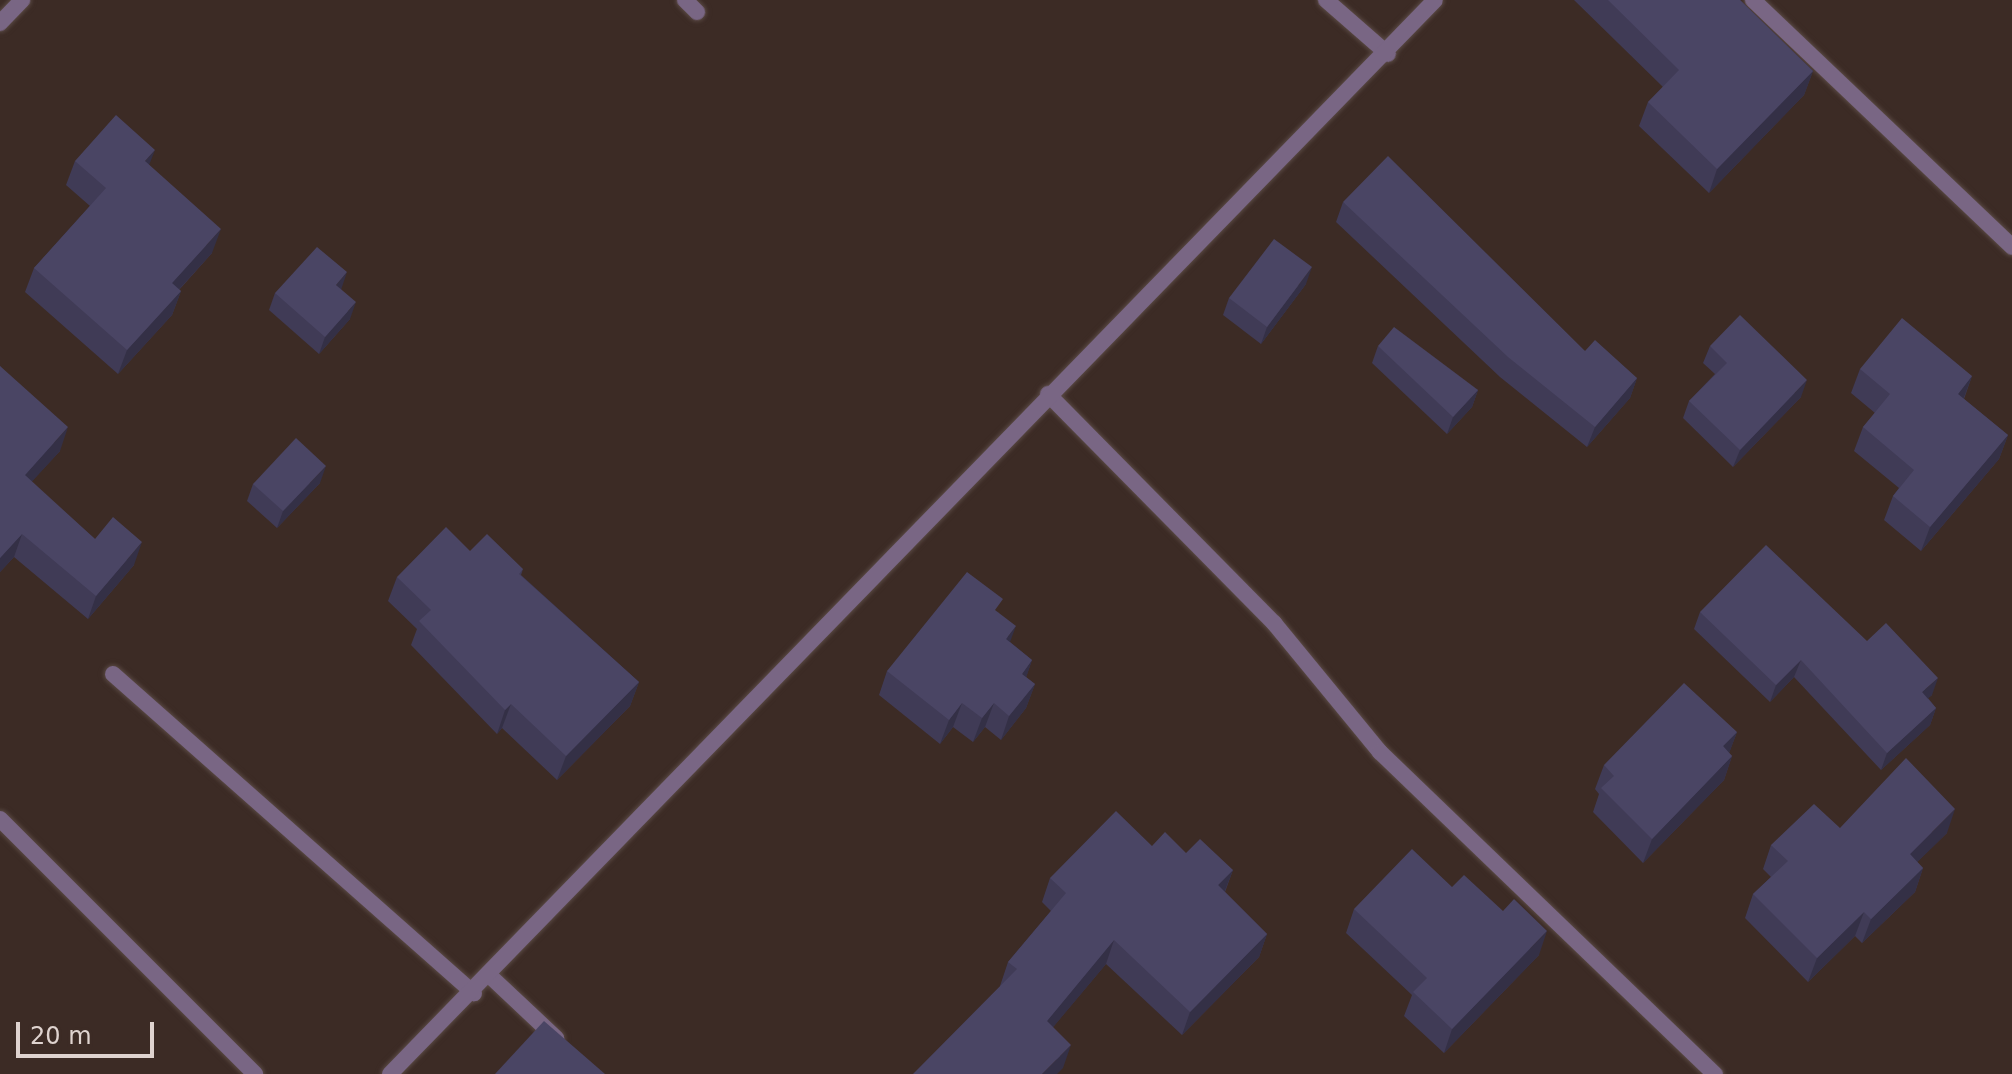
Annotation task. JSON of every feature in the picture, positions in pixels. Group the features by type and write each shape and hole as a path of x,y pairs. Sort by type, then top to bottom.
{"street":[{"path":"0,23 22,0"},
{"path":"1326,0 1388,54"},
{"path":"390,1074 474,993 1048,394 1388,54 1435,0"},
{"path":"1753,0 2012,247"},
{"path":"1048,394 1274,623 1380,752 1715,1074"},
{"path":"113,674 474,993"},
{"path":"0,819 255,1074"},
{"path":"490,976 571,1052"}],"building":[{"path":"1608,0 1740,0 1813,71 1717,169 1648,102 1679,70"},
{"path":"116,115 155,150 145,161 221,229 172,283 181,291 127,350 34,268 106,188 75,161"},
{"path":"1388,156 1585,351 1595,340 1637,378 1595,427 1508,357 1343,202"},
{"path":"1274,239 1312,267 1267,327 1229,298"},
{"path":"317,247 347,272 336,285 356,302 325,337 275,293"},
{"path":"1740,315 1807,380 1740,450 1689,401 1727,363 1710,346"},
{"path":"1902,318 1972,376 1958,394 2008,435 1930,527 1893,496 1914,470 1863,427 1890,394 1860,369"},
{"path":"1394,327 1478,390 1453,417 1378,346"},
{"path":"0,366 68,427 25,475 95,539 113,517 142,542 96,596 22,534 0,558"},
{"path":"296,438 326,466 283,511 253,484"},
{"path":"446,527 470,551 487,534 523,569 519,574 639,682 566,756 511,704 505,710 419,621 431,610 397,577"},
{"path":"1766,545 1867,641 1886,623 1938,678 1922,692 1936,708 1887,753 1801,660 1776,685 1700,612"},
{"path":"967,572 1003,599 995,610 1016,626 1006,639 1032,660 1022,674 1035,684 1009,716 994,703 982,718 962,703 949,720 887,671"},
{"path":"1684,683 1737,732 1723,746 1732,756 1652,839 1601,788 1614,776 1604,765"},
{"path":"1906,758 1955,809 1910,854 1923,868 1871,919 1864,912 1817,958 1753,894 1788,861 1771,845 1814,804 1840,828"},
{"path":"1116,811 1152,846 1165,832 1186,853 1200,839 1233,870 1218,885 1267,934 1190,1012 1114,940 1047,1021 1071,1045 1042,1074 913,1074 1017,969 1008,962 1066,893 1050,878"},
{"path":"1412,849 1452,887 1464,875 1503,911 1514,899 1547,931 1452,1029 1413,992 1427,978 1354,909"},
{"path":"544,1021 605,1074 495,1074"}]}
